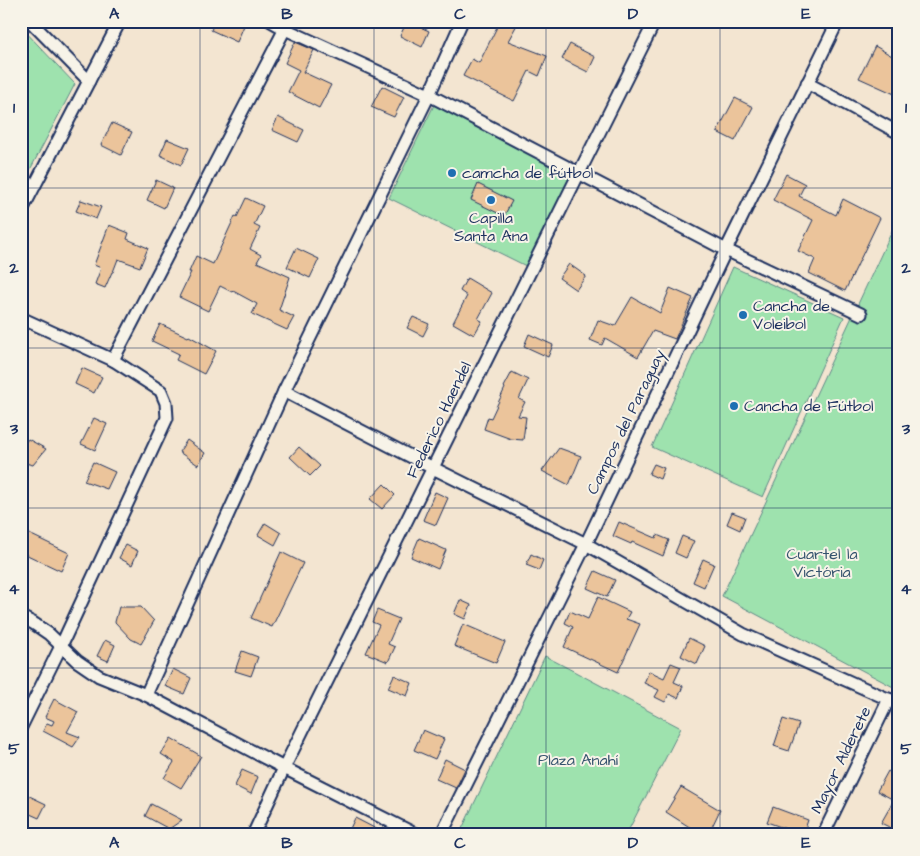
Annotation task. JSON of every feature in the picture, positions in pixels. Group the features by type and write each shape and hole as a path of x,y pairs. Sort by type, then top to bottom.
{"street":[{"path":"30,21 89,81"},
{"path":"21,212 120,21"},
{"path":"271,21 287,25 429,95 726,250 861,314"},
{"path":"146,695 284,391 429,95 462,21"},
{"name":"Federico Haendel","path":"253,835 284,768 655,21"},
{"name":"Campos del Paraguay","path":"442,835 586,544 838,21"},
{"path":"112,360 287,25"},
{"path":"807,83 899,133"},
{"path":"21,318 112,360 161,391 166,403 167,418 61,646 21,727"},
{"path":"284,391 586,544 743,634 894,702"},
{"path":"21,617 49,634 77,661 99,676 146,695 284,768 417,835"},
{"name":"Mayor Alderete","path":"823,835 894,702"}],"green space":[{"path":"21,27 75,84 21,187"},
{"path":"434,105 572,175 526,266 389,198"},
{"name":"Cuartel la Victória","path":"899,216 899,690 722,596"},
{"path":"733,267 844,317 763,497 652,447"},
{"name":"Plaza Anahí","path":"545,656 681,728 626,835 459,835"}],"building":[{"path":"215,21 246,21 237,42 211,30"},
{"path":"407,21 429,31 422,47 400,36"},
{"path":"500,21 519,21 508,41 547,56 539,76 529,71 514,101 463,76 472,59 479,63"},
{"path":"295,42 314,50 303,72 331,85 319,108 288,92 299,70 285,63"},
{"path":"570,44 595,57 588,72 562,59"},
{"path":"875,46 899,60 899,96 859,78"},
{"path":"382,86 404,97 394,117 371,107"},
{"path":"735,98 753,107 735,141 717,132"},
{"path":"278,117 304,130 298,142 272,130"},
{"path":"112,123 132,132 121,155 101,145"},
{"path":"167,139 189,148 181,165 160,155"},
{"path":"786,174 805,184 799,196 836,215 843,199 880,218 845,291 809,273 815,259 798,251 813,220 773,200"},
{"path":"156,180 173,188 164,208 147,200"},
{"name":"Capilla Santa Ana","path":"478,184 512,201 504,216 471,200"},
{"path":"246,198 263,206 254,225 260,228 250,249 261,255 257,262 290,277 279,310 294,317 287,330 252,314 257,304 220,286 208,311 179,297 191,272 189,272 196,256 213,264 235,216 237,217"},
{"path":"81,200 101,207 96,219 76,211"},
{"path":"109,225 129,233 127,239 148,248 140,267 118,259 105,288 95,284 101,268 94,265"},
{"path":"296,248 319,259 310,278 287,267"},
{"path":"569,264 586,276 576,290 559,278"},
{"path":"467,278 492,293 478,319 482,321 474,335 453,323 467,296 460,291"},
{"path":"670,288 693,298 675,339 653,331 638,357 605,338 602,345 590,340 598,320 615,326 632,297 660,313"},
{"path":"413,317 429,324 423,336 407,328"},
{"path":"160,324 189,336 216,351 204,374 176,360 179,354 152,341"},
{"path":"529,334 553,345 548,357 524,346"},
{"path":"82,368 102,377 94,393 75,384"},
{"path":"512,372 528,380 519,399 525,402 518,416 526,417 523,440 511,439 484,429 488,417 491,418"},
{"path":"94,418 107,424 95,450 81,444"},
{"path":"28,439 46,449 33,465 21,462 21,448"},
{"path":"187,440 205,453 198,465 179,452"},
{"path":"299,447 320,466 310,476 290,457"},
{"path":"559,448 581,456 569,485 542,471"},
{"path":"93,462 115,472 107,489 84,481"},
{"path":"654,464 664,468 660,479 649,474"},
{"path":"384,484 395,495 382,509 370,499"},
{"path":"435,492 448,498 436,525 423,520"},
{"path":"732,512 745,517 740,530 727,524"},
{"path":"619,522 656,538 657,535 669,540 663,556 613,536"},
{"path":"265,523 281,533 275,545 258,535"},
{"path":"21,530 69,553 61,571 21,552"},
{"path":"682,536 694,541 686,558 675,553"},
{"path":"419,538 446,550 438,569 411,557"},
{"path":"126,545 138,551 132,565 119,558"},
{"path":"281,552 303,563 272,627 251,618"},
{"path":"531,554 543,560 539,570 526,565"},
{"path":"703,559 714,564 704,587 693,582"},
{"path":"595,571 615,580 607,597 587,588"},
{"path":"598,597 630,612 626,619 640,624 618,672 564,647 573,627 565,623 570,611 588,619"},
{"path":"460,600 471,605 465,619 454,614"},
{"path":"119,607 141,607 154,621 141,644 131,639 115,622"},
{"path":"377,610 399,619 388,644 395,647 388,662 366,653 379,625 372,622"},
{"path":"463,624 505,642 496,663 454,646"},
{"path":"689,638 705,646 697,664 681,656"},
{"path":"105,640 115,645 108,661 97,656"},
{"path":"242,651 258,657 251,676 235,671"},
{"path":"671,663 681,667 674,682 683,686 678,698 669,694 665,702 655,697 659,690 644,683 649,671 664,678"},
{"path":"173,669 191,678 184,694 165,686"},
{"path":"394,675 412,683 407,696 388,688"},
{"path":"54,699 78,712 67,732 80,737 73,747 43,731 47,723 52,725 54,721 45,717"},
{"path":"783,719 799,724 789,751 774,746"},
{"path":"423,730 444,739 435,759 414,750"},
{"path":"171,738 201,756 181,788 164,778 174,762 161,754"},
{"path":"445,759 465,769 456,788 436,779"},
{"path":"242,770 258,777 251,794 235,786"},
{"path":"888,771 899,777 899,832 881,823 894,800 877,791"},
{"path":"681,787 720,810 708,835 702,835 666,812"},
{"path":"21,792 46,804 39,818 21,810"},
{"path":"151,804 182,820 169,829 145,816"},
{"path":"773,807 808,820 803,835 767,822"},
{"path":"355,818 388,835 347,835"}],"place":[{"name":"camcha de fútbol","path":"452,173"},
{"name":"Capilla Santa Ana","path":"491,200"},
{"name":"Cancha de Voleibol","path":"743,315"},
{"name":"Cancha de Fútbol","path":"734,406"}]}
